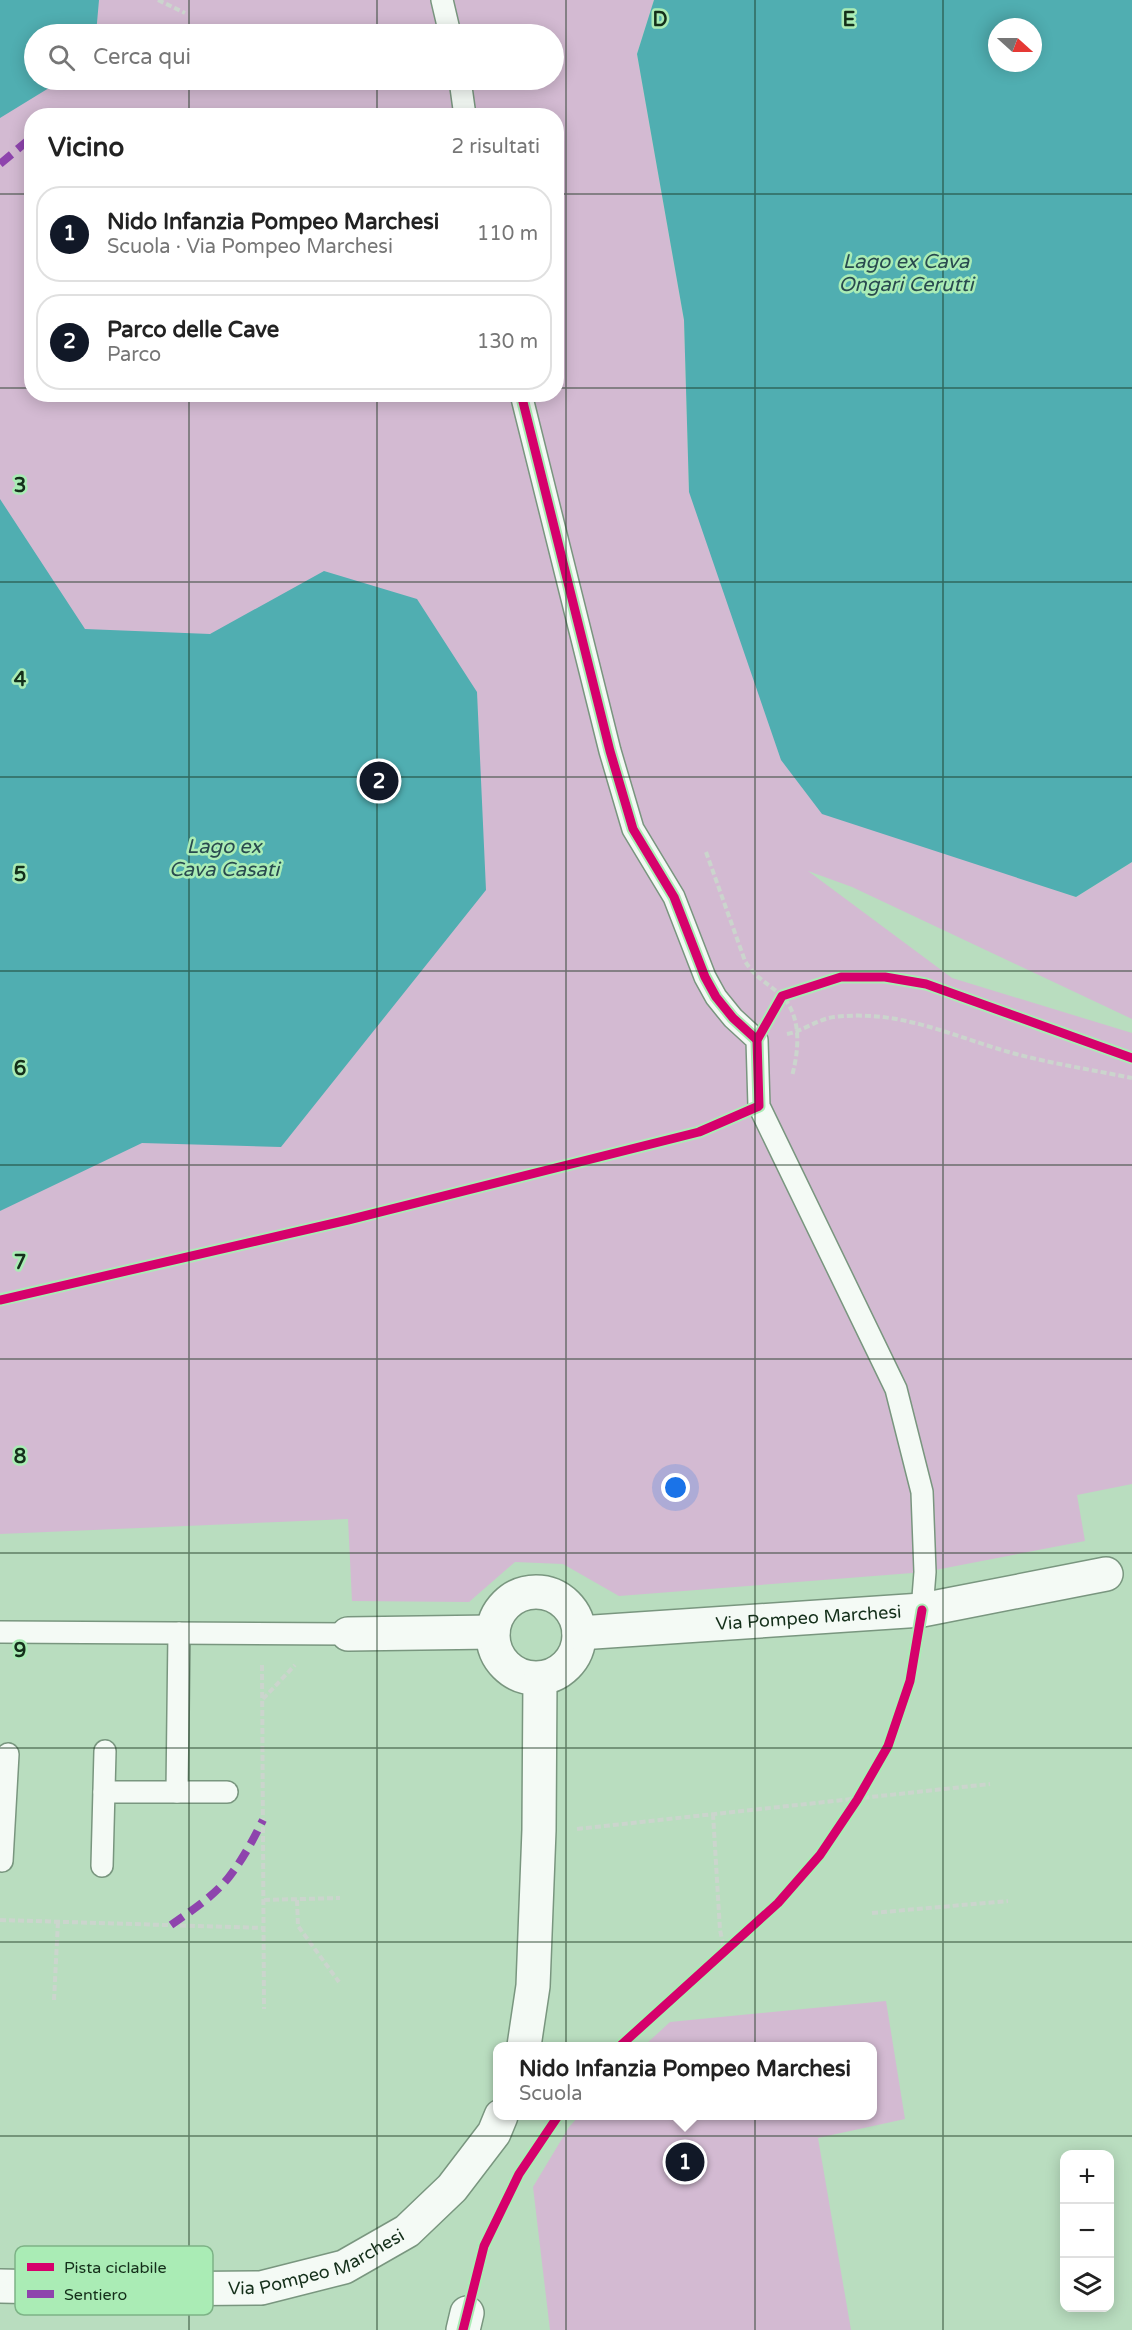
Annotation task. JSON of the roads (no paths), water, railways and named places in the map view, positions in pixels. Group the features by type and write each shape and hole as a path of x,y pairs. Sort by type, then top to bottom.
{"street":[{"name":"Via Pompeo Marchesi","path":"579,1633 922,1610 1106,1574"},
{"path":"524,1593 550,1594 561,1600 571,1609 577,1620 579,1633 575,1654 569,1664 561,1671 540,1678 519,1675 502,1663 493,1643 495,1619 512,1599 524,1593"},
{"path":"348,1634 493,1632"},
{"path":"525,2042 533,1986 539,1830 540,1678"},
{"name":"Via Pompeo Marchesi","path":"213,2288 261,2288 344,2266 407,2231 452,2188 494,2133 499,2120"},
{"name":"Via Pompeo Marchesi","path":"0,2286 15,2286"}],"lane":[{"path":"442,0 448,24"},
{"path":"461,90 464,108"},
{"path":"523,402 610,751 633,829 674,897 705,977 716,997 733,1018 757,1040 759,1106 896,1389 922,1492 925,1572 922,1610"},
{"path":"0,1632 348,1634"},
{"path":"177,1792 179,1633"},
{"path":"102,1866 105,1751"},
{"path":"2,1861 2,1796 8,1754"},
{"path":"104,1792 227,1791"}],"water":[{"path":"0,0 99,0 97,24 24,24 24,90 46,90 0,118"},
{"name":"Lago ex Cava Ongari Cerutti","path":"654,0 1132,0 1132,862 1076,897 822,814 781,760 689,492 684,320 637,54"},
{"name":"Lago ex Cava Casati","path":"0,499 85,629 210,634 324,571 417,599 477,692 486,890 281,1147 142,1143 0,1211"}],"place":[{"name":"Parco delle Cave","path":"379,781"},
{"name":"Nido Infanzia Pompeo Marchesi","path":"685,2162"}]}
